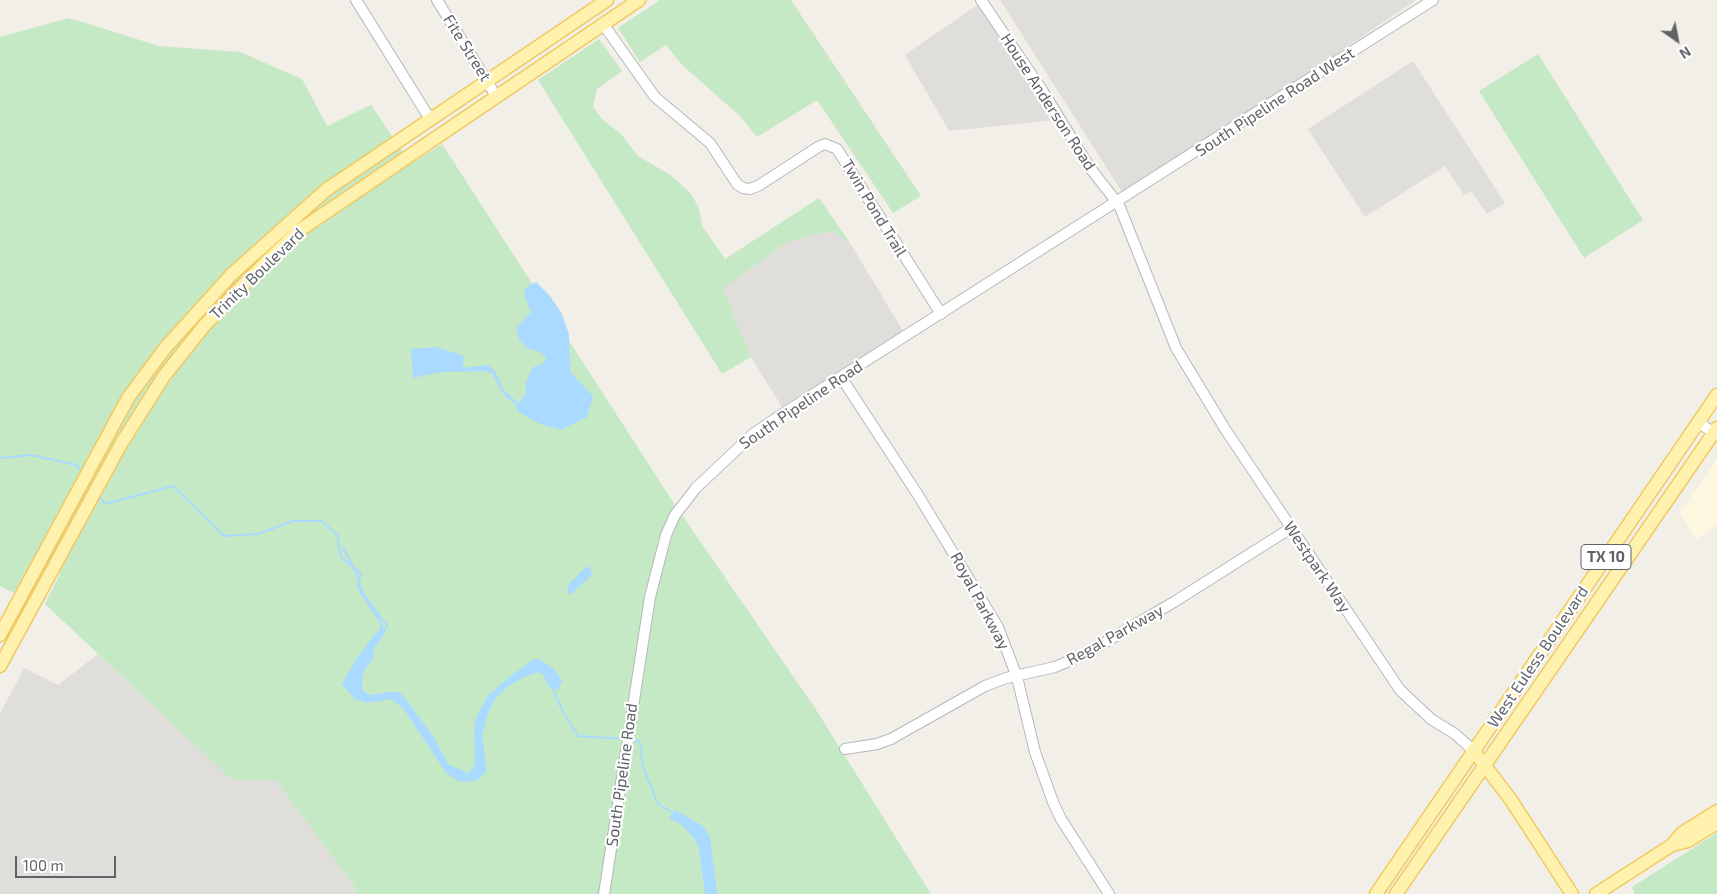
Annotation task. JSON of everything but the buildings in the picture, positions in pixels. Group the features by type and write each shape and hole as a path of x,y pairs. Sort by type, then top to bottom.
{"main road":[{"name":"Trinity Boulevard","path":"0,635 128,398 166,346 232,274 326,190 607,0"},
{"name":"Trinity Boulevard","path":"0,666 121,444 164,376 204,326 297,232 639,0"},
{"name":"West Euless Boulevard","path":"1376,894 1717,395"},
{"name":"West Euless Boulevard","path":"1396,894 1716,432"},
{"path":"1633,518 1648,528"},
{"name":"Westpark Way","path":"1473,750 1511,800 1572,894"},
{"path":"1596,894 1672,845 1682,833 1717,811"},
{"path":"1672,845 1688,841 1717,823"}],"street":[{"path":"356,0 430,119"},
{"name":"Fite Street","path":"437,0 496,96"},
{"name":"House Anderson Road","path":"982,0 1042,89 1090,168 1117,203"},
{"name":"South Pipeline Road West","path":"1117,203 1433,0"},
{"name":"Twin Pond Trail","path":"603,24 654,97 715,149 734,179 743,188 750,189 758,186 825,144 837,149 941,314"},
{"name":"South Pipeline Road","path":"604,894 636,677 650,597 664,544 682,505 696,488 753,434 1117,203"},
{"name":"Westpark Way","path":"1117,203 1176,348 1225,429 1400,690 1431,719 1455,734 1473,750"},
{"name":"Royal Parkway","path":"841,378 978,592 998,627 1017,677 1035,752 1060,819 1109,894"},
{"path":"1698,422 1716,432"},
{"name":"Regal Parkway","path":"845,749 876,744 891,739 985,686 1055,667 1085,654 1174,602 1291,528"}],"shaded area":[{"path":"1000,0 1416,0 1276,95 1122,192"},
{"path":"980,3 1056,120 949,131 905,55"},
{"path":"1413,61 1505,203 1487,214 1471,191 1464,195 1445,166 1365,217 1308,129"},
{"path":"832,231 850,243 903,331 782,407 751,357 723,289 787,242"},
{"path":"1717,459 1717,524 1696,540 1680,512"},
{"path":"98,654 231,779 276,781 353,884 357,894 0,894 0,714 24,668 58,685"}],"green space":[{"path":"660,0 791,0 921,196 893,213 817,100 757,137 740,116 682,65 666,45 640,62 618,28"},
{"path":"69,18 159,46 240,52 302,79 327,126 371,105 411,164 442,144 673,502 815,708 931,894 357,894 353,884 276,781 231,779 45,604 61,572 35,557 14,593 0,586 0,37"},
{"path":"599,39 622,71 597,89 593,107 602,119 621,134 638,156 672,176 691,194 699,208 702,226 725,259 819,198 850,243 832,231 787,242 723,289 751,357 722,374 538,80"},
{"path":"1538,54 1643,220 1584,258 1479,91"},
{"path":"1717,833 1717,894 1635,894 1632,887"}],"water":[{"path":"536,282 550,296 561,312 569,334 570,372 593,396 587,417 561,430 540,424 517,411 516,405 504,395 492,373 486,371 440,372 413,378 411,349 436,347 462,355 464,358 462,368 488,365 495,371 504,390 518,403 526,394 526,383 530,372 535,366 544,363 546,358 540,352 527,348 519,339 516,328 531,312 525,297 525,288"},
{"path":"344,547 357,572 364,596 379,617 385,631 374,649 373,659 365,669 362,679 362,690 369,695 399,692 433,736 448,764 466,772 470,782 459,781 447,774 403,708 390,699 367,703 355,699 342,684 355,661 374,635 380,630 379,622 360,593 356,575 342,548"},
{"path":"590,566 592,575 570,595 568,585 584,569"},
{"path":"539,659 554,669 562,681 558,690 549,687 543,675 538,672 522,678 498,693 488,713 482,735 487,771 471,782 468,773 473,768 475,760 474,730 476,718 488,695 533,660"},
{"path":"675,810 703,826 710,837 717,894 705,894 699,848 695,839 682,825 669,818"}],"waterway":[{"path":"0,458 31,455 77,465 82,473"},
{"path":"98,495 105,504 173,486 224,536 258,534 293,521 322,521 337,535 341,558 361,573 358,586 387,626 378,642"},
{"path":"552,687 562,710 578,736 625,739"},
{"path":"496,696 504,689"},
{"path":"632,740 640,742 643,767 658,804 675,814"}]}
